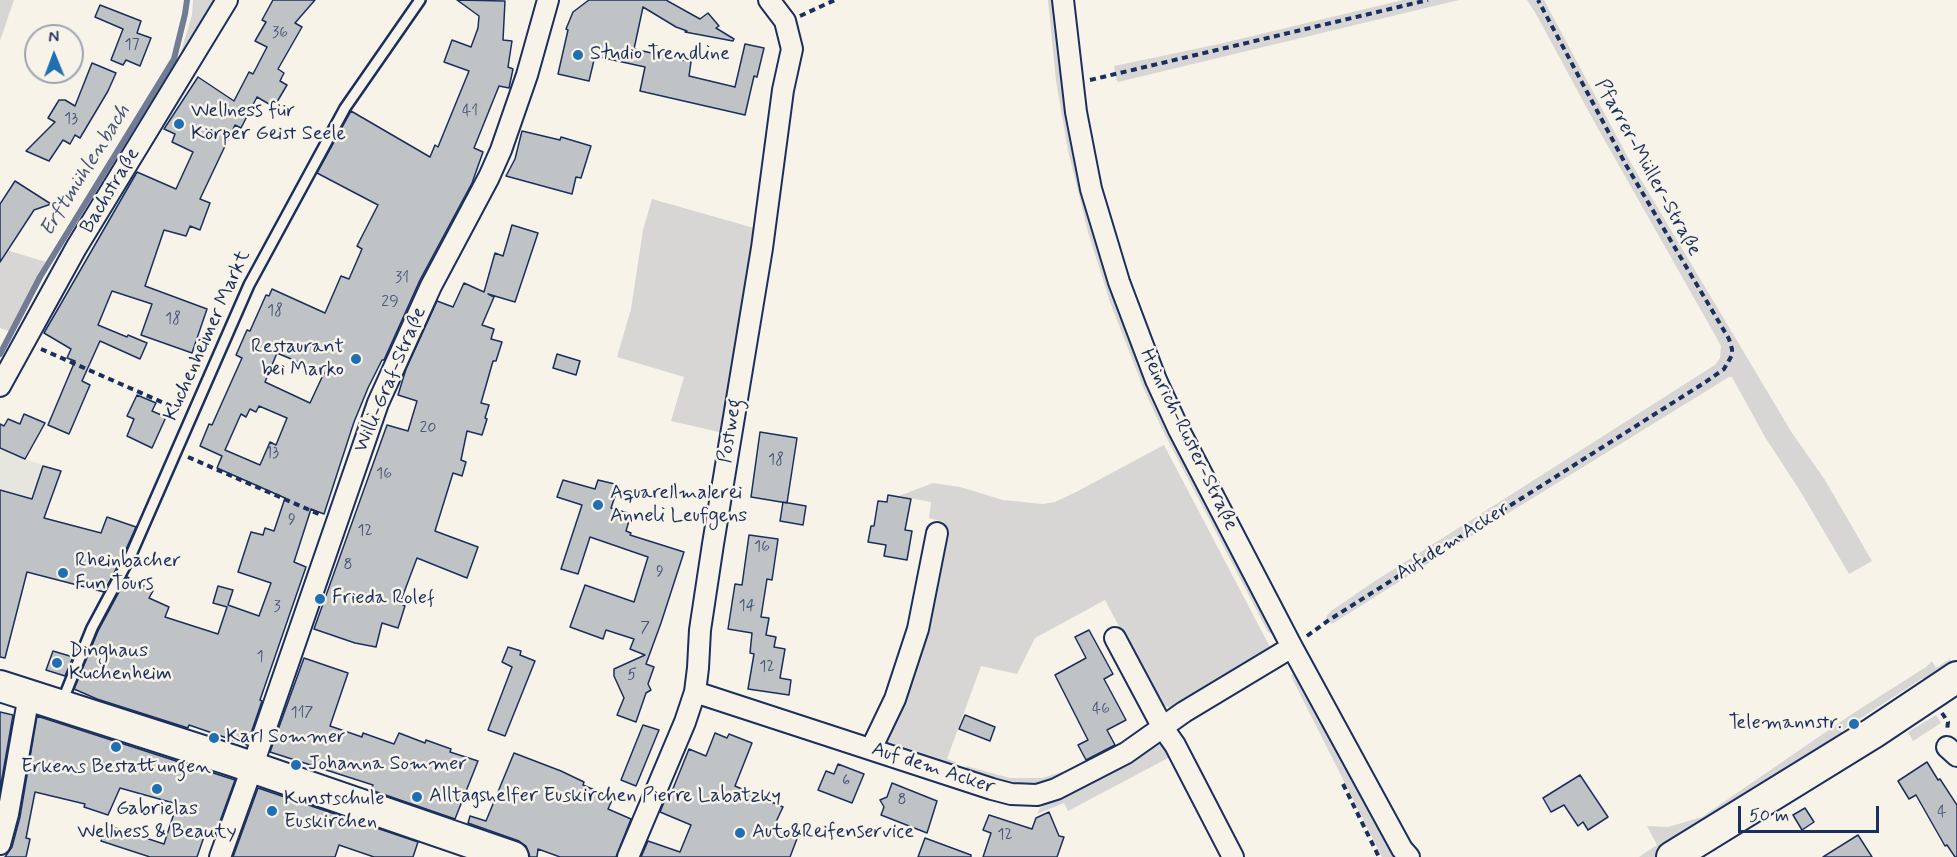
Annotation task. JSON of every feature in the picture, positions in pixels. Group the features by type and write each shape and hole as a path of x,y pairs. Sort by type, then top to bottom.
{"main road":[{"path":"1672,857 1873,733 1957,677"},
{"path":"0,686 252,768 513,857"}],"street":[{"name":"Bachstraße","path":"0,386 76,248 227,0"},
{"name":"Willi-Graf-Straße","path":"220,857 336,521 390,374 435,278 501,150 530,65 548,0"},
{"name":"Postweg","path":"628,857 685,722 698,668 700,630 712,544 762,248 783,90 792,49 785,21 769,0"},
{"name":"Heinrich-Ruster-Straße","path":"1063,0 1072,85 1091,189 1108,248 1156,380 1179,430 1292,646 1404,854"},
{"path":"871,749 895,699 918,629 938,533"},
{"path":"1115,638 1163,728 1175,745 1233,857"},
{"name":"Auf dem Acker","path":"694,692 992,789 1011,794 1037,795 1056,789 1097,768 1292,646"},
{"path":"0,844 8,813 29,695"}],"lane":[{"name":"Kuchenheimer Markt","path":"61,705 92,628 130,557 237,310 345,108 420,0"}],"path":[{"path":"785,21 811,13 835,0"},
{"path":"1072,85 1428,0"},
{"name":"Pfarrer-Müller-Straße","path":"1538,0 1626,165 1729,339 1732,349"},
{"path":"24,341 191,415"},
{"name":"Auf dem Acker","path":"1292,646 1329,620 1704,383 1730,362 1732,349"},
{"path":"176,452 336,521"}],"shaded area":[{"path":"0,0 14,0 0,41"},
{"path":"193,0 213,0 178,61 192,15"},
{"path":"1048,0 1054,0 1065,99 1081,185 1128,339 1149,386 1271,624 1273,635 1268,632 1162,429 1110,302 1088,232 1068,150 1056,81"},
{"path":"1403,0 1459,0 1118,82 1116,79 1114,66 1219,44"},
{"path":"1527,0 1544,0 1631,163 1792,433 1825,480 1872,561 1849,574 1765,437 1732,377 1729,377 1332,624 1326,617 1331,611 1372,583 1715,365 1720,358 1721,346"},
{"path":"652,199 754,228 723,433 671,421 684,377 617,357 631,309 643,230"},
{"path":"0,248 46,262 9,331 0,328"},
{"path":"1164,445 1270,647 1268,650 1175,708 1164,706 1158,700 1105,600 1035,638 1017,674 981,666 947,759 956,762 954,766 951,768 887,747 884,743 946,535 944,522 929,518 931,502 899,496 933,483 960,487 1003,500 1043,504 1055,502"},
{"path":"0,448 13,455 61,471 0,550"},
{"path":"1950,659 1953,665 1927,684 1923,678 1841,731 1844,737 1655,857 1639,857 1657,845 1647,826 1668,827 1702,817 1932,661 1936,668"},
{"path":"1293,673 1396,857 1382,857 1291,676"},
{"path":"1936,715 1941,723 1913,741 1908,732"},
{"path":"1140,731 1137,738 1041,787 1013,787 966,769 966,766 1010,778 1042,778 1081,766"},
{"path":"1156,742 1165,743 1170,757 1068,811 1064,803 1037,814 1046,804"}],"building":[{"path":"273,0 315,0 295,23 302,27 278,69 284,73 280,81 287,85 274,107 257,97 241,128 235,125 200,199 210,203 200,230 190,226 186,236 164,230 145,286 207,309 192,353 141,335 152,304 112,291 98,325 147,343 140,359 100,341 82,381 90,385 69,434 48,425 75,361 67,358 71,349 44,333 137,172 176,189 193,152 172,142 175,134 164,129 198,77 234,101 249,72 253,74 267,47 255,41 266,22 262,20"},
{"path":"457,0 505,1 503,40 512,41 508,67 513,69 509,88 499,86 474,148 483,152 472,183 420,280 384,360 368,388 354,422 324,514 311,509 294,562 306,567 260,700 262,701 247,745 189,725 188,728 97,699 74,689 98,631 127,577 153,591 149,598 169,607 165,617 218,634 227,607 213,603 218,586 233,590 228,605 259,616 271,583 238,572 251,532 263,535 265,528 274,531 285,498 217,468 222,456 200,446 242,358 236,355 266,295 269,296 272,289 325,313 341,276 349,279 362,249 357,246 378,205 317,173 351,111 430,157 435,145 438,147 469,71 444,62 452,40 471,47 478,28 479,16","holes":["277,353 324,373 310,403 265,382","259,406 287,418 276,445 270,442 260,465 225,450 241,414 246,417 250,409 256,412"]},
{"path":"589,0 666,0 700,19 708,13 719,26 716,28 734,39 733,41 685,32 687,31 643,7 634,49 691,62 689,76 735,87 745,44 764,48 757,77 754,76 745,115 640,91 645,67 595,56 589,81 558,74 568,30 566,29 573,12"},
{"path":"100,5 141,21 137,33 151,38 140,66 126,60 123,65 111,60 123,29 95,17"},
{"path":"92,63 116,73 80,138 75,135 70,144 63,140 49,161 26,151 55,122 48,118 59,100 65,100 75,106"},
{"path":"522,131 560,140 561,137 591,146 581,178 576,177 572,194 506,176 515,159"},
{"path":"15,181 51,204 34,210 0,262 0,204"},
{"path":"512,225 538,233 515,302 488,294 494,297 482,325 494,329 491,339 502,342 496,361 493,361 481,403 489,405 485,418 487,419 482,435 467,431 461,460 466,462 462,476 453,473 435,531 478,547 467,578 417,558 400,603 405,606 398,628 382,623 376,647 355,643 314,629 387,425 408,431 417,401 398,395 406,369 437,301 453,307 464,283 484,292 495,253 503,256"},
{"path":"557,354 580,361 576,375 553,368"},
{"path":"137,395 156,403 152,411 166,417 152,448 127,436 134,419 127,416"},
{"path":"24,414 45,423 25,459 0,448 0,424 4,426 8,419 20,424"},
{"path":"760,432 797,438 787,503 751,497"},
{"path":"43,466 61,471 44,518 101,533 107,517 136,527 104,592 27,572 5,658 0,657 0,490 32,499"},
{"path":"563,480 595,489 598,480 619,485 611,508 631,514 626,531 631,533 630,535 684,552 646,664 654,667 648,684 651,690 646,693 636,722 617,715 624,698 614,676 614,669 645,655 630,649 634,639 606,630 603,639 570,627 585,585 634,602 648,557 590,537 578,574 561,569 582,505 557,497"},
{"path":"888,495 911,499 905,530 912,531 907,560 884,556 886,545 868,542 871,526 874,526 878,501 887,502"},
{"path":"783,502 806,506 803,525 780,521"},
{"path":"749,535 778,539 772,580 767,579 761,617 769,618 766,635 776,637 774,647 785,649 780,678 791,680 789,695 748,689 754,654 750,653 752,633 728,629 735,584 742,585"},
{"path":"1089,630 1113,674 1104,679 1126,720 1107,730 1115,745 1086,760 1078,745 1088,740 1055,675 1086,658 1075,637"},
{"path":"508,647 521,651 520,655 535,661 505,736 488,730 512,667 502,662"},
{"name":"Dinghaus Kuchenheim","path":"53,651 73,657 65,676 46,670"},
{"path":"304,658 348,673 330,726 362,737 363,733 394,744 399,733 425,743 426,740 451,749 450,752 478,761 455,819 371,790 373,785 270,752"},
{"path":"0,712 13,715 0,790"},
{"path":"965,715 995,727 990,741 959,729"},
{"path":"37,716 235,780 215,835 206,831 197,857 150,857 101,841 106,825 164,844 177,804 120,788 108,815 84,807 85,804 35,792 26,838 30,839 26,857 5,857 12,847 20,817"},
{"path":"643,725 659,730 636,786 621,780"},
{"path":"715,733 727,738 729,734 752,743 735,786 783,807 774,826 798,836 790,857 641,857 648,841 680,852 691,825 660,812 667,795 670,796 689,749 706,756"},
{"path":"514,753 561,771 584,782 583,785 613,798 608,809 631,819 616,857 560,857 538,849 537,857 530,857 526,846 519,841 468,823 470,816 486,821"},
{"path":"1927,762 1957,805 1957,857 1947,845 1945,846 1916,795 1909,799 1898,781"},
{"path":"838,764 864,774 852,803 818,790 826,771 834,774"},
{"path":"1580,775 1608,817 1588,830 1583,822 1578,826 1564,805 1551,812 1543,798"},
{"path":"892,783 937,801 927,833 881,815 884,807 880,800 887,797"},
{"path":"258,788 418,842 413,857 374,857 339,845 335,857 233,857"},
{"path":"1805,808 1814,822 1802,830 1793,815"},
{"path":"1049,812 1059,836 1064,837 1057,857 983,857 991,833 983,830 989,815 1032,829 1036,818"},
{"path":"1858,835 1872,857 1823,857"},
{"path":"925,838 971,855 971,857 918,857"}],"waterway":[{"name":"Erftmühlenbach","path":"0,354 40,277 174,59 187,0"}],"place":[{"name":"Studio Trendline","path":"578,55"},
{"name":"Wellness für Körper Geist Seele","path":"179,124"},
{"name":"Restaurant bei Marko","path":"356,359"},
{"name":"Aquarellmalerei Anneli Leufgens","path":"598,505"},
{"name":"Rheinbacher Fun Tours","path":"63,573"},
{"name":"Frieda Rolef","path":"320,599"},
{"name":"Dinghaus Kuchenheim","path":"57,663"},
{"name":"Telemannstr.","path":"1854,724"},
{"name":"Karl Sommer","path":"214,738"},
{"name":"Erkens Bestattungen","path":"116,747"},
{"name":"Johanna Sommer","path":"296,765"},
{"name":"Gabrielas Wellness & Beauty","path":"157,789"},
{"name":"Alltagshelfer Euskirchen Pierre Labatzky","path":"417,797"},
{"name":"Kunstschule Euskirchen","path":"272,811"},
{"name":"Auto&Reifenservice","path":"740,833"}]}
